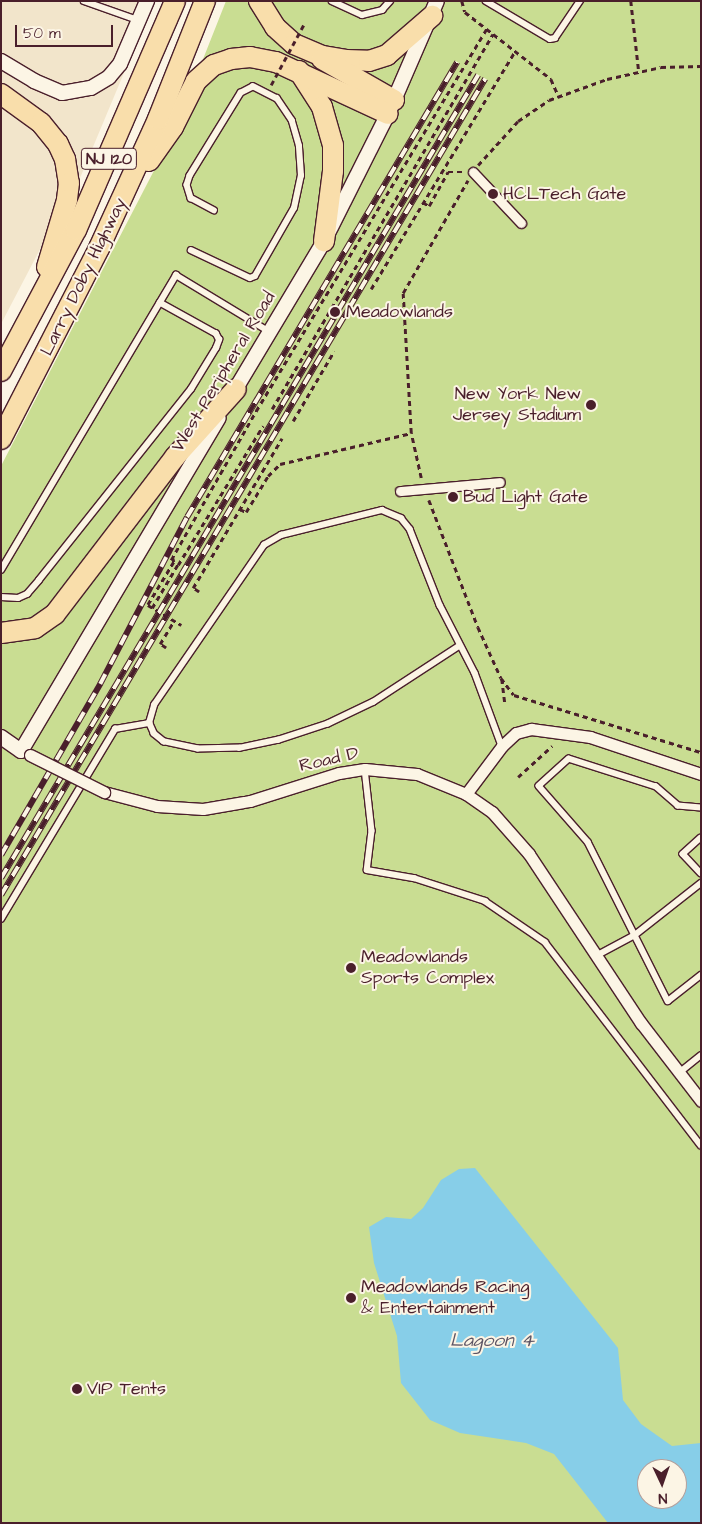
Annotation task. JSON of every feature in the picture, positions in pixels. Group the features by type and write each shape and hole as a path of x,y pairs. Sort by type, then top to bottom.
{"highway":[{"name":"Larry Doby Highway","path":"1,371 32,312 56,272 92,195 174,1"},
{"name":"Larry Doby Highway","path":"2,438 120,204 205,1"},
{"path":"259,1 284,36 312,52 391,107"},
{"path":"312,52 346,60 379,59 402,45 435,8"},
{"path":"120,204 172,127 196,81 207,70 222,61 250,57 268,59 391,107"},
{"path":"299,71 322,107 333,144 333,172 324,241"},
{"path":"1,94 34,118 53,136 62,151 68,175 65,210 32,312"},
{"path":"1,633 35,628 56,614 175,457 236,389"}],"street":[{"path":"1,61 49,89 62,93 82,92 103,82 115,71 140,20 147,1"},
{"name":"West Peripheral Road","path":"25,753 324,241 391,107 435,8"},
{"path":"473,172 521,223"},
{"path":"400,491 500,482"},
{"path":"466,794 502,746 522,730 554,730 590,737 701,774"},
{"path":"1,737 25,753"},
{"name":"Road D","path":"1,741 104,792 157,806 202,809 250,801 339,773 365,769 417,774 466,794 492,812 529,854 596,956 701,1101"}],"lane":[{"path":"84,1 140,20"},
{"path":"332,1 362,15 382,10 390,1"},
{"path":"486,1 550,39 555,38 580,1"},
{"path":"191,250 245,278 255,276 294,208 300,176 299,146 292,121 277,100 253,87 241,93 190,176 188,192 191,198 214,210"},
{"path":"1,570 176,275 270,332"},
{"path":"1,597 18,598 27,594 190,389 216,348 218,340 216,334 160,303"},
{"path":"460,646 374,702 328,724 279,740 240,748 198,749 164,742 154,734 150,723 154,705 264,544 281,535 368,511 388,511 406,523 460,646 475,673 502,746"},
{"path":"1,919 116,729 150,723"},
{"path":"701,808 678,806 656,787 569,759 539,786 588,842 668,1001 701,975"},
{"path":"365,769 372,831 367,870 414,878 485,901 546,942 701,1145"},
{"path":"701,838 684,854 701,873"},
{"path":"596,956 635,935 701,883"},
{"path":"679,1073 701,1055"}],"path":[{"path":"462,1 465,12 551,79 559,97"},
{"path":"631,1 639,72"},
{"path":"271,85 304,24"},
{"path":"181,625 148,606 174,562 172,559 236,456 266,395 285,368 486,29"},
{"path":"272,409 292,372 494,34"},
{"path":"371,288 514,51"},
{"path":"701,66 661,67 607,79 559,97 518,120 473,172 403,293 411,433 424,489 478,627 501,678 514,695 701,752"},
{"path":"423,202 429,206 448,172 473,172"},
{"path":"293,421 334,351"},
{"path":"285,368 286,373 292,372"},
{"path":"152,608 262,426"},
{"path":"240,509 246,512 268,476 280,464 411,433"},
{"path":"199,592 194,588 282,438"},
{"path":"236,456 240,461"},
{"path":"166,648 160,644 174,620"},
{"path":"501,678 504,702"},
{"path":"518,777 552,746"}],"shaded area":[{"path":"1,1 154,1 75,190 49,232 1,324"}],"green space":[{"name":"Meadowlands Sports Complex","path":"226,1 701,1 701,1523 1,1523 1,466 175,130"}],"water":[{"name":"Lagoon 4","path":"475,1168 618,1348 623,1400 641,1424 672,1446 701,1443 701,1523 608,1523 554,1454 526,1443 460,1433 430,1420 401,1383 397,1336 374,1263 369,1227 386,1217 411,1219 423,1208 441,1180 459,1169"}],"railway":[{"path":"1,855 100,684 187,517 457,62"},
{"path":"1,878 478,75"},
{"path":"1,895 485,79"}],"place":[{"name":"HCLTech Gate","path":"493,194"},
{"name":"Meadowlands","path":"335,312"},
{"name":"New York New Jersey Stadium","path":"591,405"},
{"name":"Bud Light Gate","path":"453,497"},
{"name":"Meadowlands Sports Complex","path":"351,968"},
{"name":"Meadowlands Racing & Entertainment","path":"351,1298"},
{"name":"VIP Tents","path":"77,1389"}]}
